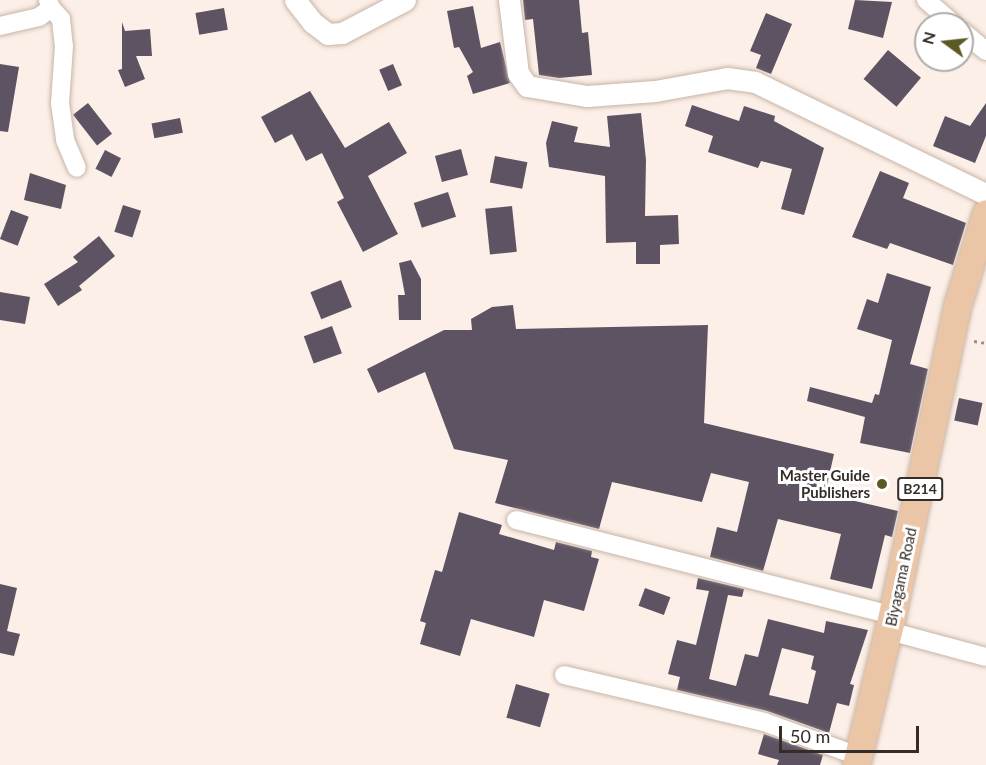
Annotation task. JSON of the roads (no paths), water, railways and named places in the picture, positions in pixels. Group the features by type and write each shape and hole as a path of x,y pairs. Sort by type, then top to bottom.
{"main road":[{"name":"Biyagama Road","path":"857,760 891,623 958,303 986,213"}],"street":[{"path":"295,0 312,22 328,34 342,33 405,0"},
{"path":"509,0 518,73 527,86 587,96 654,91 727,78 755,82 986,194"},
{"path":"926,0 940,12"},
{"path":"0,26 39,17 49,4 61,19 64,46 60,103 65,140 77,168"},
{"path":"974,41 986,51"},
{"path":"516,520 891,623 986,657"},
{"path":"564,675 764,722 857,760"}],"place":[{"name":"Master Guide Publishers","path":"882,484"}]}
